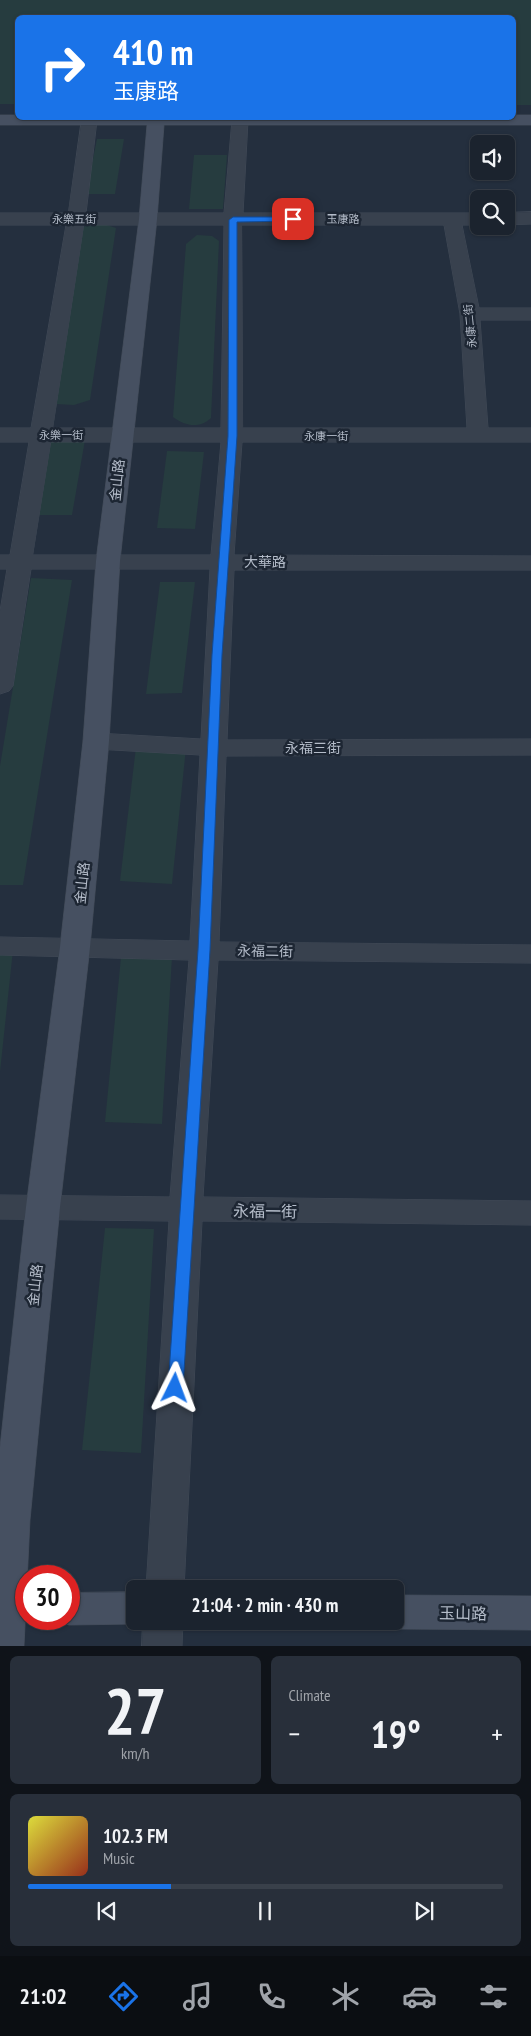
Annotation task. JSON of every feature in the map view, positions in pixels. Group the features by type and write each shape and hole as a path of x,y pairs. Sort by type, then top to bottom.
{"street":[{"path":"0,120 531,120"},
{"path":"0,686 10,562 41,436 76,219 89,120"},
{"name":"金山路","path":"9,1618 11,1520 42,1207 75,948 96,741 108,561 148,219 156,120"},
{"path":"165,1580 186,1210 204,950 222,562 232,436 233,220 240,120"},
{"path":"515,219 531,218"},
{"name":"永樂五街","path":"0,219 148,219"},
{"name":"玉康路","path":"148,219 470,219"},
{"name":"永康二街","path":"452,219 470,314 478,435"},
{"path":"470,314 531,314"},
{"name":"永樂一街","path":"0,435 122,435"},
{"name":"永康一街","path":"122,435 531,435"},
{"name":"大華路","path":"10,562 531,563"},
{"name":"永福三街","path":"96,741 212,748 531,747"},
{"name":"永福二街","path":"0,946 531,954"},
{"name":"永福一街","path":"0,1207 531,1214"},
{"path":"80,1609 126,1608"},
{"name":"玉山路","path":"404,1612 531,1613"},
{"path":"162,1646 163,1630"}],"green space":[{"path":"0,0 531,0 531,105 516,105 516,15 15,15 15,104 0,104"},
{"path":"97,139 124,139 115,194 86,194"},
{"path":"194,155 227,155 223,209 189,209"},
{"path":"101,223 116,228 90,400 74,405 56,404 81,230 87,224"},
{"path":"197,235 212,236 219,241 211,418 202,424 192,425 173,417 186,244"},
{"path":"50,439 85,440 72,515 35,515"},
{"path":"167,451 204,452 195,529 157,528"},
{"path":"31,578 72,580 23,885 0,885 0,766"},
{"path":"160,582 195,582 182,693 146,694"},
{"path":"136,747 186,748 172,884 120,881"},
{"path":"0,950 13,950 0,1072"},
{"path":"121,957 172,957 162,1124 105,1122"},
{"path":"105,1228 154,1229 141,1453 82,1450"}],"route":[{"path":"175,1388 204,950 222,562 232,436 233,220 293,219"}]}
